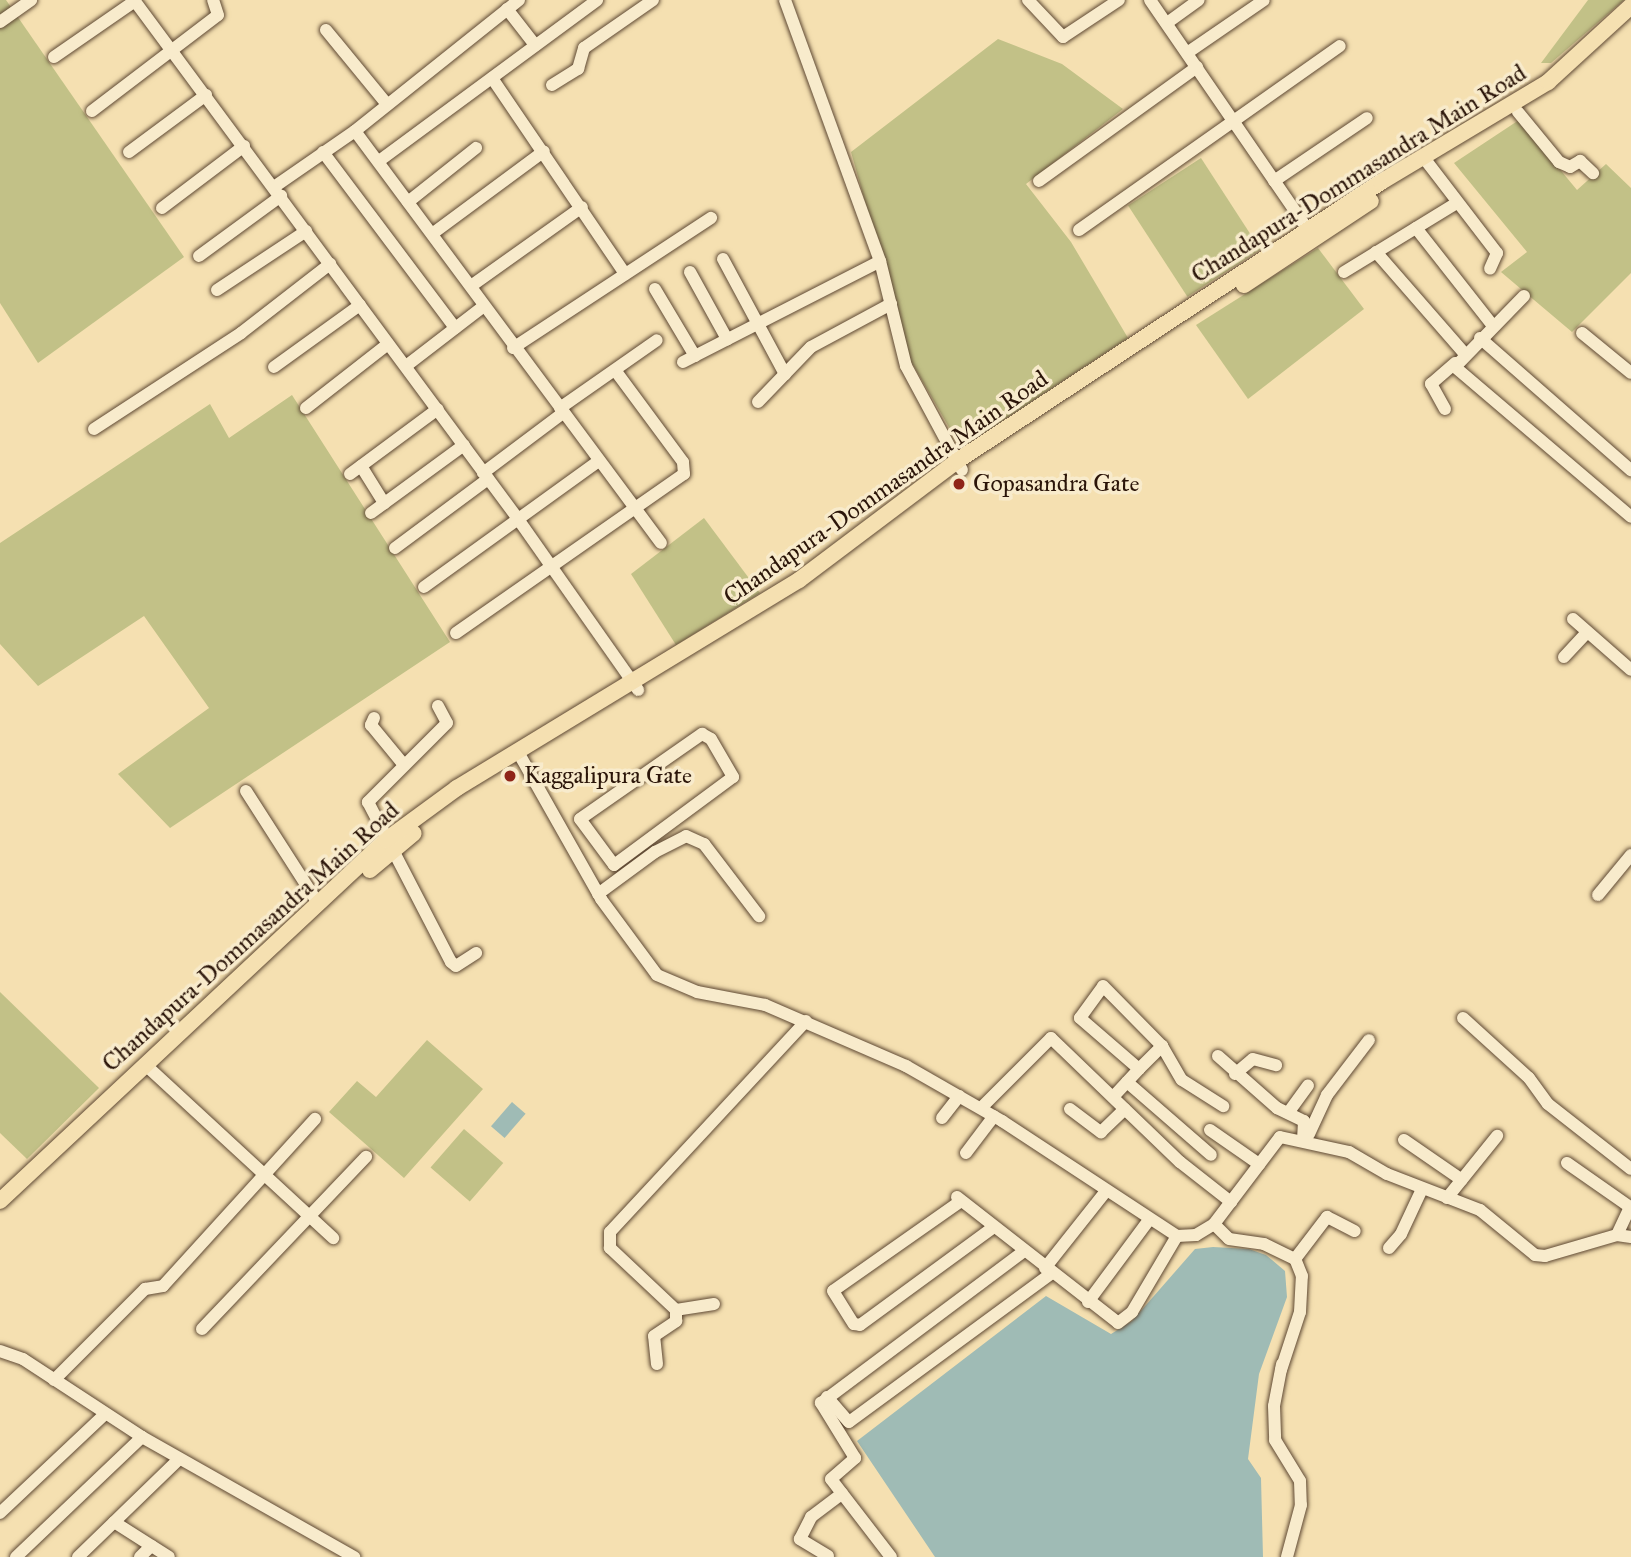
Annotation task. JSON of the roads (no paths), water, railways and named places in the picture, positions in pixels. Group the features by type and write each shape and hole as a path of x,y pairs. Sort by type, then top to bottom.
{"main road":[{"name":"Chandapura-Dommasandra Main Road","path":"0,1201 318,903 389,846 520,756 804,587 960,466 1308,230 1518,112 1602,50 1631,12"},
{"name":"Chandapura-Dommasandra Main Road","path":"960,466 1548,82 1631,12"},
{"name":"Chandapura-Dommasandra Main Road","path":"0,1213 389,846"}],"street":[{"path":"0,22 32,0"},
{"path":"92,111 173,52 218,15 213,0"},
{"path":"199,256 323,152 355,131 386,103 519,0"},
{"path":"379,161 597,0"},
{"path":"552,85 578,69 584,48 653,0"},
{"path":"785,0 841,143 880,261 906,366 960,466"},
{"path":"1028,0 1063,37 1119,0"},
{"path":"1150,0 1308,230"},
{"path":"1167,23 1199,0"},
{"path":"1187,53 1264,0"},
{"path":"54,57 134,1 438,409 636,686"},
{"path":"507,9 535,45"},
{"path":"326,30 386,103"},
{"path":"1079,230 1340,47"},
{"path":"1039,181 1197,67"},
{"path":"492,78 625,274"},
{"path":"129,152 206,95"},
{"path":"1518,112 1559,162 1570,167 1580,161 1593,173"},
{"path":"1275,181 1367,118"},
{"path":"355,131 471,286 513,348 661,543"},
{"path":"162,208 244,146"},
{"path":"408,202 476,148"},
{"path":"323,152 455,328"},
{"path":"432,234 544,152"},
{"path":"1426,162 1455,204 1497,253 1490,269"},
{"path":"1343,272 1455,204"},
{"path":"471,286 582,207"},
{"path":"513,348 711,218"},
{"path":"1416,228 1493,326"},
{"path":"217,290 306,231"},
{"path":"1376,252 1459,358 1631,517"},
{"path":"723,259 785,374"},
{"path":"655,289 689,359 880,261"},
{"path":"94,429 241,333 330,264"},
{"path":"690,272 727,340"},
{"path":"1446,409 1431,384 1524,296"},
{"path":"758,402 810,348 891,304"},
{"path":"274,368 360,305"},
{"path":"406,366 484,306"},
{"path":"1582,333 1631,373"},
{"path":"1480,338 1631,470"},
{"path":"395,548 562,411 657,340"},
{"path":"306,408 388,344"},
{"path":"456,633 553,569 684,474 682,462 615,370"},
{"path":"350,474 438,409"},
{"path":"371,513 464,445"},
{"path":"424,587 599,461"},
{"path":"361,466 384,503"},
{"path":"1573,619 1631,670"},
{"path":"1564,657 1587,632"},
{"path":"438,706 447,723 368,802 454,966 476,953"},
{"path":"374,718 371,725 404,765"},
{"path":"702,734 711,739 733,774 729,780 617,864 610,863 594,841 580,819 583,816 702,734"},
{"path":"520,756 578,853 598,894 647,965 667,982 765,1005 906,1066 981,1108 1177,1236 1196,1235 1214,1224 1277,1139 1305,1141 1349,1152 1422,1189 1480,1210 1535,1255 1545,1256 1617,1235 1631,1237"},
{"path":"246,791 318,903"},
{"path":"598,894 655,852 686,836 704,844 759,916"},
{"path":"578,853 594,841"},
{"path":"1598,895 1631,855"},
{"path":"1139,1069 1080,1017 1103,986 1162,1046 1182,1080 1223,1106"},
{"path":"1464,1018 1529,1079 1548,1104 1631,1169"},
{"path":"657,1364 654,1336 676,1321 676,1310 610,1248 610,1232 806,1021"},
{"path":"981,1108 1051,1038 1180,1162 1231,1202"},
{"path":"1305,1141 1327,1096 1369,1040"},
{"path":"1113,1097 1162,1046"},
{"path":"1218,1056 1235,1074 1306,1124 1305,1141"},
{"path":"1235,1074 1253,1059 1276,1065"},
{"path":"151,1070 333,1238"},
{"path":"1127,1082 1211,1155"},
{"path":"1288,1113 1308,1084"},
{"path":"942,1118 959,1096"},
{"path":"1070,1109 1101,1132 1125,1109"},
{"path":"967,1153 993,1116"},
{"path":"54,1380 145,1289 163,1286 315,1119"},
{"path":"1210,1130 1259,1164"},
{"path":"1447,1198 1497,1136"},
{"path":"1404,1140 1462,1180"},
{"path":"201,1329 366,1157"},
{"path":"1567,1163 1630,1207 1617,1235"},
{"path":"1389,1248 1401,1234 1422,1189"},
{"path":"827,1397 849,1422 1049,1270 1106,1191"},
{"path":"994,1227 860,1325 854,1324 833,1291 958,1198 1111,1321 1124,1322 1177,1236"},
{"path":"1295,1259 1327,1217 1355,1231"},
{"path":"1088,1302 1149,1220"},
{"path":"1214,1224 1228,1239 1264,1244 1295,1259 1302,1276 1300,1312 1265,1418"},
{"path":"891,1557 842,1494 832,1475 855,1458 821,1405 827,1397 1024,1251"},
{"path":"676,1310 713,1304"},
{"path":"0,1351 23,1359 142,1437 354,1557"},
{"path":"1282,1364 1274,1406 1275,1440 1300,1481 1301,1505 1287,1557"},
{"path":"0,1513 105,1414"},
{"path":"16,1557 142,1437"},
{"path":"78,1557 179,1459"},
{"path":"829,1557 800,1539 811,1517 842,1494"},
{"path":"114,1522 169,1557"},
{"path":"139,1557 151,1546"}],"water":[{"path":"512,1102 526,1114 505,1138 491,1126"},
{"path":"1195,1249 1249,1249 1266,1255 1285,1271 1287,1297 1259,1374 1248,1459 1261,1478 1263,1557 935,1557 857,1441 1046,1296 1111,1334 1132,1321"}],"place":[{"name":"Gopasandra Gate","path":"959,484"},
{"name":"Kaggalipura Gate","path":"510,776"}]}
